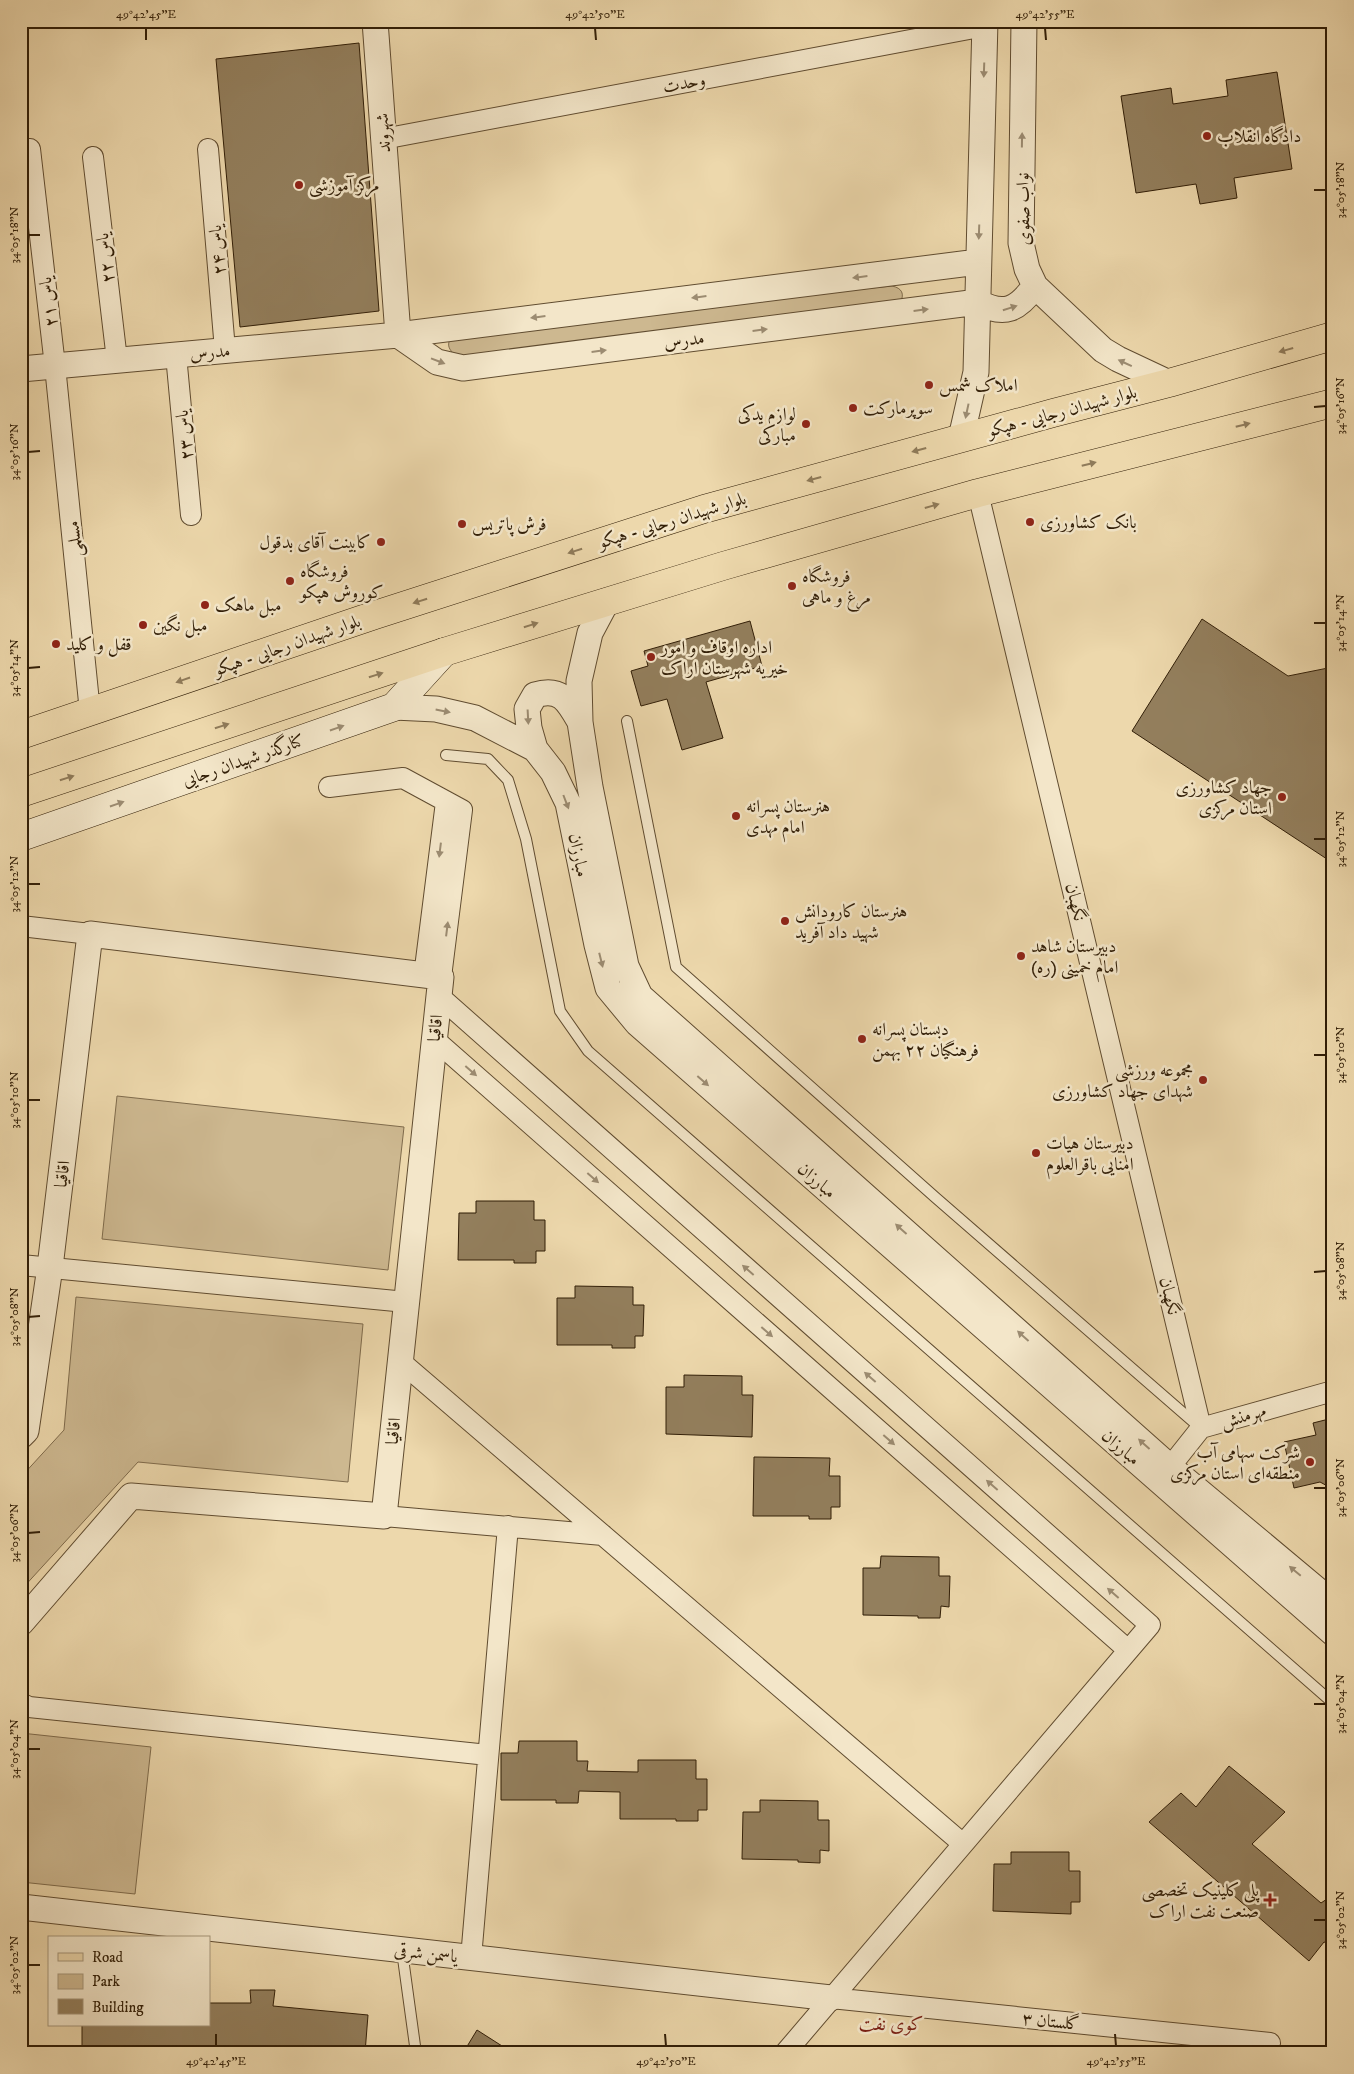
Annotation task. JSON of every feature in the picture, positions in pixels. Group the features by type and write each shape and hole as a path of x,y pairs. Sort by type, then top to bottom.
{"main road":[{"name":"بلوار شهیدان رجایی - هپکو","path":"21,736 375,615 704,509 1169,383 1333,336"},
{"path":"21,793 444,652 607,601 978,493 1333,402"},
{"name":"کنارگذر شهیدان رجایی","path":"21,837 394,707 444,652"}],"street":[{"name":"شهروند","path":"374,21 398,335"},
{"name":"نواب صفوی","path":"1024,21 1021,243 1027,269 1035,286 1103,350 1169,383"},
{"name":"وحدت","path":"383,139 985,24"},
{"path":"962,438 976,372 985,24"},
{"name":"یاس ۲۱","path":"30,149 55,366"},
{"name":"یاس ۲۴","path":"208,149 226,350"},
{"name":"یاس ۲۲","path":"93,156 117,360"},
{"name":"مدرس","path":"21,369 398,335 978,262"},
{"path":"978,302 998,311 1012,308 1025,300 1035,286"},
{"name":"مدرس","path":"398,335 437,362 463,368 978,302"},
{"name":"یاس ۲۳","path":"176,355 191,515"},
{"name":"مسلمی","path":"55,366 90,712"},
{"name":"نگهبان","path":"978,493 1201,1428"},
{"name":"مبارزان","path":"607,601 590,633 579,681 580,722 590,787 626,966 640,996 1170,1466 1333,1602"},
{"path":"535,749 529,728 527,709 535,695 548,691 559,694 569,702 580,722"},
{"name":"مبارزان","path":"394,707 436,709 475,718 535,749 553,772 568,803 597,946 608,988 637,1023 1333,1633"},
{"path":"330,787 403,778 454,806 435,983"},
{"path":"21,926 435,983 1150,1625 784,2053"},
{"name":"اقاقیا","path":"21,1436 26,1431 50,1267 90,934"},
{"name":"اقاقیا","path":"384,1516 434,1039 435,983"},
{"path":"434,1039 1128,1650"},
{"path":"21,1264 406,1302"},
{"path":"400,1362 963,1844"},
{"name":"مهرمنش","path":"1170,1466 1201,1428 1333,1391"},
{"path":"21,1623 131,1496 603,1535"},
{"path":"471,1958 508,1526"},
{"path":"21,1703 29,1707 488,1755"},
{"name":"یاسمن شرقی","path":"21,1908 831,1998"},
{"name":"گلستان ۳","path":"831,1998 1266,2048"}],"lane":[{"path":"627,721 676,967 928,1191 1201,1428"},
{"path":"446,755 488,759 508,780 526,839 560,1011 588,1051 1333,1703"},
{"path":"402,1950 416,2053"}],"green space":[{"path":"892,286 902,292 900,303 465,360 453,353 449,345 449,341 456,332 463,328"},
{"path":"117,1096 404,1127 388,1270 102,1239"},
{"path":"76,1297 363,1324 348,1482 138,1462 21,1590 21,1477 64,1430"},
{"path":"21,1733 151,1747 135,1894 21,1882"}],"building":[{"name":"مرکز آموزشی","path":"359,43 379,311 240,327 216,59"},
{"name":"دادگاه انقلاب","path":"1277,72 1292,169 1234,178 1237,198 1200,204 1196,184 1136,193 1121,96 1171,88 1173,104 1228,96 1226,80"},
{"name":"جهاد کشاورزی استان مرکزی","path":"1202,619 1288,676 1333,667 1333,863 1132,731"},
{"path":"750,621 762,666 706,682 723,738 682,750 667,699 641,706 631,671 648,666 644,651"},
{"path":"476,1201 534,1201 534,1220 545,1220 545,1251 536,1251 536,1263 514,1263 514,1260 458,1260 459,1213 476,1213"},
{"path":"575,1286 633,1287 633,1305 644,1305 643,1336 635,1336 635,1348 612,1348 612,1345 557,1345 557,1298 575,1298"},
{"path":"684,1375 742,1376 742,1395 753,1395 752,1437 666,1434 666,1387 684,1387"},
{"name":"شرکت سهامی آب منطقه‌ای استان مرکزی","path":"1333,1418 1333,1489 1320,1482 1294,1488 1284,1442 1316,1435 1313,1423"},
{"path":"754,1457 830,1458 829,1476 840,1476 840,1507 831,1507 831,1519 809,1519 809,1516 753,1516"},
{"path":"881,1556 939,1557 939,1576 950,1576 949,1607 941,1606 940,1618 863,1615 863,1568 880,1568"},
{"path":"519,1741 577,1741 577,1761 588,1761 587,1771 638,1772 638,1760 696,1760 696,1779 707,1779 707,1810 698,1810 698,1821 620,1819 620,1792 579,1791 578,1803 556,1803 556,1800 501,1800 501,1753 518,1753"},
{"path":"1229,1766 1285,1812 1252,1844 1321,1903 1333,1895 1333,1945 1324,1942 1309,1961 1149,1822 1181,1793 1196,1807"},
{"path":"760,1800 818,1801 818,1820 829,1820 829,1851 820,1850 820,1863 798,1862 798,1860 742,1859 743,1812 760,1812"},
{"path":"1011,1852 1069,1852 1069,1871 1080,1871 1080,1902 1071,1902 1071,1914 993,1911 994,1864 1011,1864"},
{"path":"250,1990 275,1990 273,2006 368,2015 365,2053 82,2053 82,2026 210,2026 210,2003 251,2003"},
{"path":"477,2030 513,2053 463,2053"}],"place":[{"name":"دادگاه انقلاب","path":"1207,136"},
{"name":"مرکز آموزشی","path":"299,185"},
{"name":"املاک شمس","path":"929,385"},
{"name":"سوپرمارکت","path":"853,408"},
{"name":"لوازم یدکی مبارکی","path":"806,424"},
{"name":"بانک کشاورزی","path":"1030,522"},
{"name":"فرش پاتریس","path":"462,524"},
{"name":"کابینت آقای بدقول","path":"381,542"},
{"name":"فروشگاه کوروش هپکو","path":"290,581"},
{"name":"فروشگاه مرغ و ماهی","path":"792,586"},
{"name":"مبل ماهک","path":"205,605"},
{"name":"مبل نگین","path":"143,625"},
{"name":"قفل و کلید","path":"56,644"},
{"name":"اداره اوقاف و امور خیریه شهرستان اراک","path":"651,657"},
{"name":"جهاد کشاورزی استان مرکزی","path":"1282,797"},
{"name":"هنرستان پسرانه امام مهدی","path":"736,816"},
{"name":"هنرستان کارودانش شهید داد آفرید","path":"785,921"},
{"name":"دبیرستان شاهد امام خمینی (ره)","path":"1021,956"},
{"name":"دبستان پسرانه فرهنگیان ۲۲ بهمن","path":"862,1039"},
{"name":"مجموعه ورزشی شهدای جهاد کشاورزی","path":"1203,1080"},
{"name":"دبیرستان هیات امنایی باقرالعلوم","path":"1036,1153"},
{"name":"شرکت سهامی آب منطقه‌ای استان مرکزی","path":"1310,1462"},
{"name":"پلی کلینیک تخصصی صنعت نفت اراک","path":"1270,1900"}],"district":[{"name":"کوی نفت","path":"891,2023"}]}
